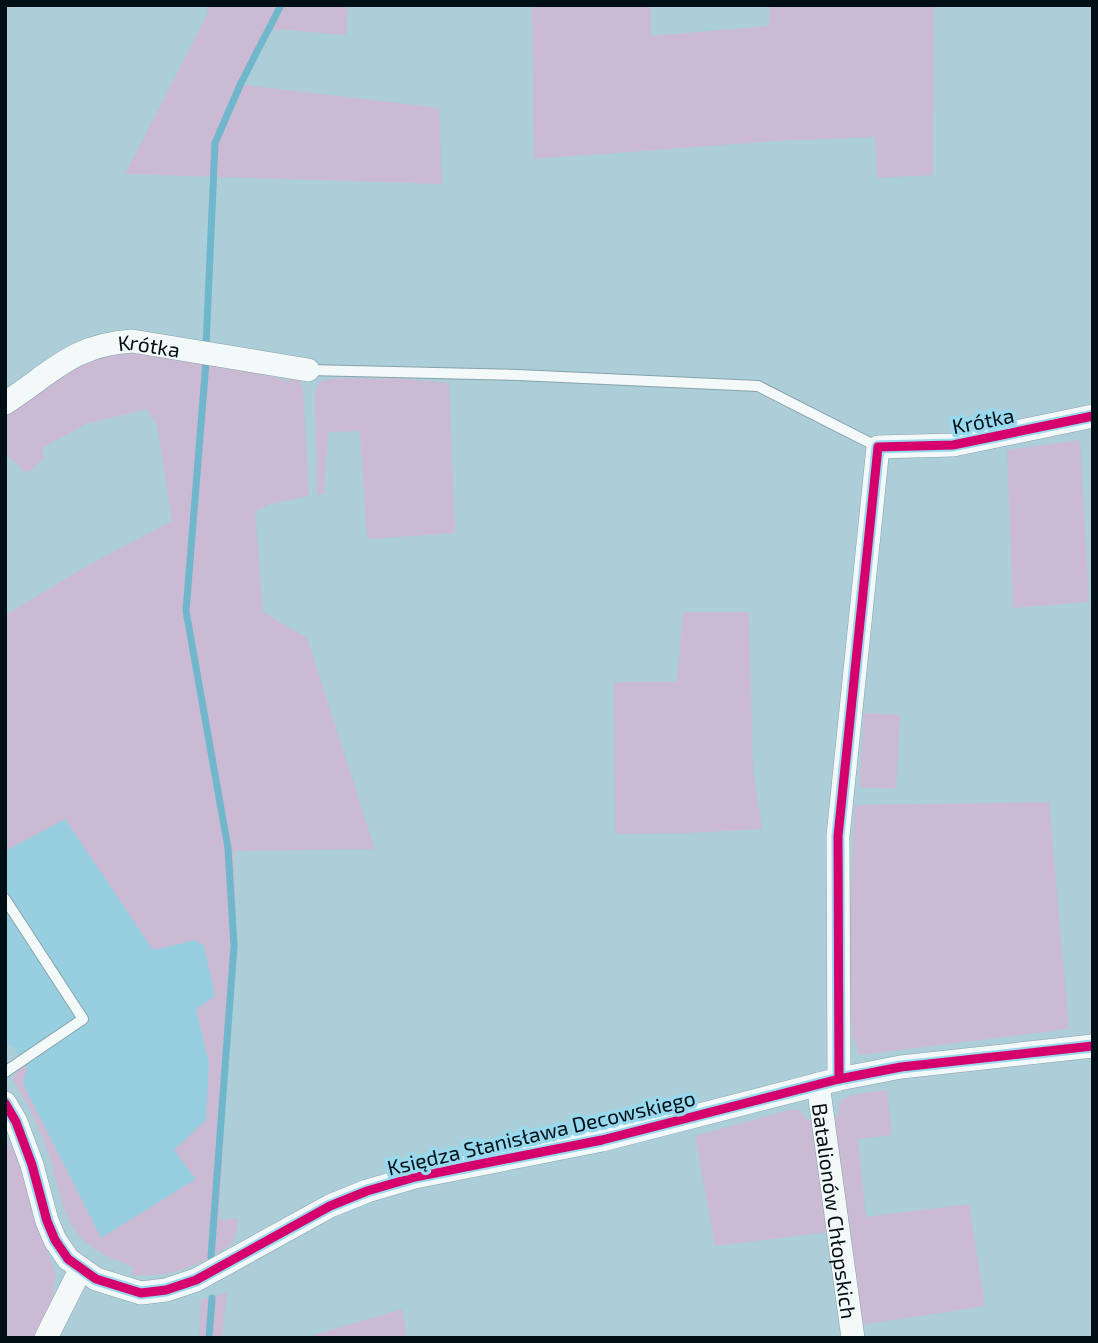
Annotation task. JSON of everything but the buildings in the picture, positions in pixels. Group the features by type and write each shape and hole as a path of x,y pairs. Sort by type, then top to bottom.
{"street":[{"name":"Krótka","path":"5,403 67,359 107,343 132,341 308,370"},
{"name":"Krótka","path":"878,447 953,445 1093,416"},
{"name":"Batalionów Chłopskich","path":"853,1338 829,1081 838,836 878,447"},
{"name":"Księdza Stanisława Decowskiego","path":"5,1103 16,1122 28,1154 47,1221 55,1240 68,1259 96,1279 141,1293 166,1290 195,1280 301,1221 367,1191 415,1177 603,1140 829,1081 901,1067 1093,1046"},
{"path":"46,1338 80,1270"}],"lane":[{"path":"308,370 518,375 758,386 878,447"},
{"path":"5,899 83,1019 5,1072"}],"shaded area":[{"path":"208,5 348,5 346,35 274,29 237,84 439,108 442,184 125,174 207,15"},
{"path":"532,5 651,5 651,36 769,26 770,5 934,5 933,175 877,178 875,137 776,141 534,159"},
{"path":"126,349 235,365 287,381 298,376 303,389 309,496 270,504 255,512 263,612 307,638 375,849 234,851 236,915 219,1220 238,1218 236,1233 230,1245 201,1262 173,1272 142,1275 131,1275 133,1267 96,1250 72,1226 43,1138 13,1076 25,1063 27,1066 23,1084 101,1238 196,1179 174,1150 206,1120 209,1063 196,1009 215,996 204,946 195,940 153,950 65,819 5,851 5,615 92,563 172,521 157,425 147,409 86,424 42,448 44,459 27,473 5,454 5,410 80,360"},
{"path":"337,378 395,378 449,383 455,533 367,539 360,431 328,432 324,494 317,495 315,393 319,382"},
{"path":"1080,440 1089,602 1013,608 1007,450"},
{"path":"683,612 749,612 753,770 762,829 615,834 614,682 677,682"},
{"path":"864,713 900,715 896,789 859,787"},
{"path":"1049,802 1069,1029 859,1055 852,1033 851,1004 846,1000 855,805"},
{"path":"65,819 68,825 204,946 216,996 196,1010 209,1063 206,1120 196,1179 101,1238 23,1084 27,1066 12,1045 5,1045 5,851"},
{"path":"887,1090 892,1135 858,1139 866,1217 969,1204 985,1306 861,1325 839,1185 834,1117 839,1116 839,1104 846,1097"},
{"path":"789,1110 799,1110 808,1120 813,1120 829,1232 715,1246 695,1136"},
{"path":"5,1136 22,1167 32,1214 56,1274 50,1315 38,1338 5,1338"},
{"path":"227,1293 222,1338 199,1338 201,1300"},
{"path":"402,1309 407,1338 304,1338"}],"waterway":[{"path":"206,346 215,143 241,83 281,5"},
{"path":"206,362 186,611 228,848 234,946 211,1257"},
{"path":"209,1338 212,1298"}],"cycle path":[{"path":"839,1079 838,836 878,447 953,445 1093,416"},
{"path":"5,1103 16,1122 32,1165 47,1221 55,1240 68,1259 96,1279 141,1293 166,1290 196,1280 330,1206 367,1191 415,1177 602,1140 839,1079 901,1067 1093,1046"}]}
